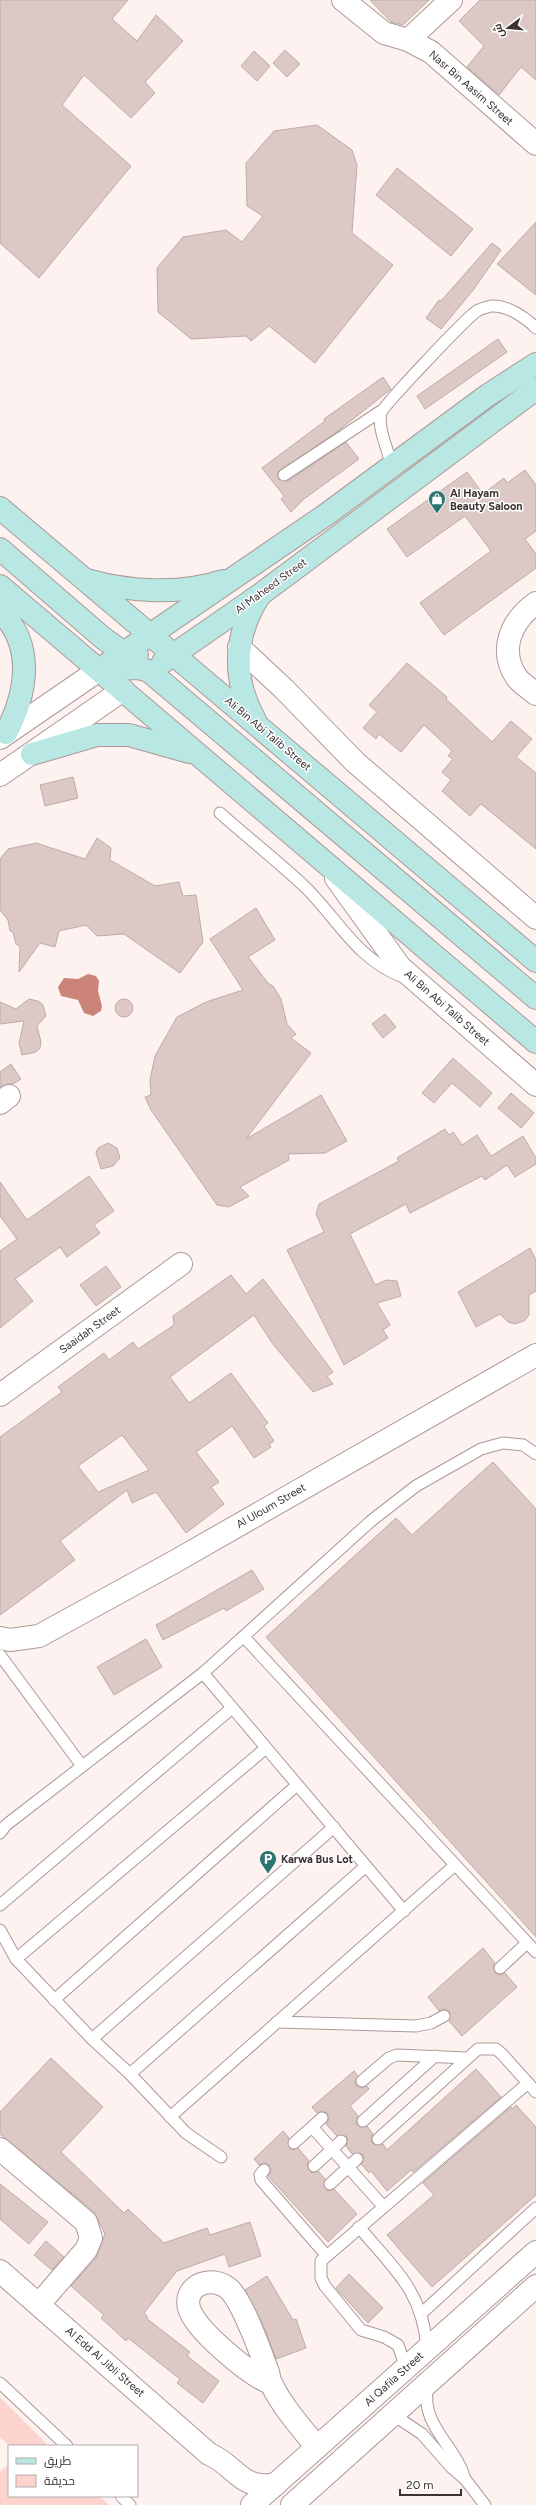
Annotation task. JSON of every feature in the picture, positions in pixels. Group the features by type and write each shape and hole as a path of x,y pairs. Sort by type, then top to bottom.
{"main road":[{"path":"99,670 237,576 488,395 536,364"},
{"name":"Al Maheed Street","path":"123,690 261,594 536,389"},
{"name":"Ali Bin Abi Talib Street","path":"0,508 536,961"},
{"path":"0,549 124,653 142,656 174,654"},
{"path":"84,579 106,586 153,590 197,587 237,576"},
{"name":"Ali Bin Abi Talib Street","path":"0,586 536,1042"},
{"path":"258,725 248,707 241,687 239,647 248,616 261,594"},
{"path":"0,611 14,631 21,650 25,670 21,700 3,736"},
{"path":"99,670 138,668 149,671 536,998"},
{"path":"32,754 98,735 129,735 199,755"}],"street":[{"name":"Nasr Bin Aasim Street","path":"343,0 384,33 408,40 431,52 536,144"},
{"path":"408,40 451,0"},
{"path":"536,603 517,619 510,634 507,650 510,665 518,679 536,694"},
{"path":"239,647 284,689 355,762 536,918"},
{"path":"3,736 99,670"},
{"name":"Al Maheed Street","path":"0,775 123,690"},
{"name":"Ali Bin Abi Talib Street","path":"326,864 370,923 389,953 412,980 536,1085"},
{"name":"Saaidah Street","path":"0,1396 181,1264"},
{"name":"Al Uloum Street","path":"2,1645 39,1636 72,1619 534,1360"},
{"path":"0,2149 86,2222 91,2238 86,2250 39,2304"},
{"name":"Al Qafila Street","path":"252,2505 536,2252"},
{"name":"Al Edd Al Jibli Street","path":"0,2271 209,2454 236,2487 240,2505"},
{"path":"292,2505 536,2286"},
{"path":"270,2383 317,2447"},
{"name":"Al Edd Al Jibli Street","path":"209,2454 220,2460 246,2482 266,2486 276,2484"}],"lane":[{"path":"284,475 381,411 392,397 477,311 489,306 501,306 536,328"},
{"path":"381,411 380,420 391,466"},
{"path":"220,813 303,885 355,945 381,966 412,980"},
{"path":"355,945 365,936 370,923"},
{"path":"0,1833 6,1825 203,1673 244,1637 275,1605 371,1521 416,1486 480,1449 503,1442 523,1445 536,1454"},
{"path":"244,1637 536,1952"},
{"path":"2,1645 82,1766"},
{"path":"203,1673 404,1910"},
{"path":"0,1905 232,1708"},
{"path":"16,1959 266,1748"},
{"path":"54,2000 297,1785"},
{"path":"92,2039 334,1827"},
{"path":"170,2117 455,1865"},
{"path":"130,2074 366,1866"},
{"path":"0,1930 16,1959 54,2000 92,2039 130,2074 170,2117 196,2141 221,2157"},
{"path":"500,1968 527,1943"},
{"path":"277,2022 416,2026 431,2023 444,2016"},
{"path":"378,2139 466,2058 478,2049 496,2049 536,2092"},
{"path":"362,2081 389,2058 397,2054 466,2058"},
{"path":"363,2121 435,2056"},
{"path":"406,2368 398,2345 384,2336 361,2330 325,2286 320,2269 321,2261 326,2255 528,2083"},
{"path":"294,2143 322,2118"},
{"path":"312,2127 383,2206"},
{"path":"314,2166 342,2141"},
{"path":"330,2184 357,2159"},
{"path":"264,2170 260,2175 261,2180 281,2196 297,2214 326,2255"},
{"path":"422,2313 536,2208"},
{"path":"359,2227 412,2292 422,2313 427,2349"},
{"path":"428,2382 426,2392 428,2414 437,2434 459,2463 465,2479"},
{"path":"0,2383 66,2445"},
{"path":"389,2417 401,2420 422,2434 451,2468 465,2479 486,2505"},
{"path":"121,2497 130,2505"}],"green space":[{"path":"0,2397 48,2445 9,2445 0,2437"},
{"path":"8,2465 8,2497 101,2497 109,2505 0,2505 0,2472"}],"shaded area":[{"path":"88,974 96,976 99,981 98,991 102,1006 101,1011 93,1016 84,1013 78,1000 61,996 58,987 64,978 78,979"}],"building":[{"path":"0,0 128,0 112,19 137,41 156,15 183,41 145,82 155,93 131,118 84,75 62,105 131,166 39,278 0,243"},
{"path":"370,0 429,0 403,25 391,22"},
{"path":"480,0 536,0 536,80 521,67 499,95 467,67 484,46 459,21"},
{"path":"285,50 300,64 287,77 273,63"},
{"path":"254,51 270,66 257,81 241,66"},
{"path":"317,125 352,150 357,165 352,233 393,265 315,363 269,326 251,341 246,336 191,339 158,312 157,268 183,237 226,230 242,242 263,216 247,206 246,163 274,131"},
{"path":"397,168 473,229 451,256 376,195"},
{"path":"536,222 536,295 497,264"},
{"path":"492,243 501,250 474,289 441,329 426,318 439,300 441,301"},
{"path":"498,339 507,352 425,409 417,396"},
{"path":"383,377 391,389 338,431 278,472 278,479 288,481 346,442 359,459 304,499 291,512 281,499 284,496 262,468 325,421 324,419"},
{"path":"525,470 536,485 536,531 525,539 536,554 536,568 444,635 420,603 491,551 465,516 407,557 387,529 467,472 483,494 504,478 507,483"},
{"path":"407,663 447,697 446,699 492,742 511,721 532,739 516,757 536,773 536,849 481,804 470,816 442,791 451,780 442,772 453,759 448,756 452,751 424,725 401,752 379,734 376,739 363,728 377,712 369,705"},
{"path":"73,777 78,798 45,806 40,785"},
{"path":"97,838 111,848 110,860 155,886 179,882 183,896 196,895 203,942 180,973 124,934 97,936 86,925 59,931 55,947 40,943 19,972 20,946 16,944 13,932 10,931 8,920 0,910 0,859 8,849 36,843 85,859"},
{"path":"256,908 275,940 248,957 268,983 273,986 281,999 287,1024 296,1034 291,1038 311,1053 246,1139 321,1095 347,1141 325,1153 288,1154 289,1160 240,1187 249,1196 229,1207 217,1205 151,1110 145,1097 151,1095 150,1080 155,1056 177,1017 206,1002 243,990 210,939"},
{"path":"29,999 38,1001 43,1005 46,1016 37,1026 41,1042 40,1048 36,1052 22,1055 19,1043 24,1021 0,1024 0,1002 16,1009"},
{"path":"124,999 130,1002 133,1008 130,1014 124,1017 118,1014 115,1008 118,1002"},
{"path":"385,1014 396,1027 383,1038 372,1024"},
{"path":"453,1058 492,1093 480,1107 452,1083 434,1103 422,1093"},
{"path":"11,1064 21,1079 13,1084 7,1084 0,1087 0,1072"},
{"path":"511,1093 534,1113 521,1128 498,1108"},
{"path":"445,1129 449,1135 453,1132 462,1145 477,1135 491,1156 523,1136 536,1158 536,1164 515,1177 507,1165 485,1180 482,1176 410,1213 406,1204 350,1234 375,1285 386,1280 397,1281 401,1296 377,1303 390,1325 383,1330 388,1338 344,1365 287,1250 324,1232 316,1214 319,1204 399,1161 397,1158"},
{"path":"108,1143 117,1148 120,1158 113,1166 101,1169 96,1153 98,1148"},
{"path":"89,1176 114,1211 94,1225 100,1233 67,1257 60,1247 15,1279 33,1301 0,1328 0,1251 17,1239 0,1216 0,1182 27,1220"},
{"path":"530,1248 536,1260 536,1291 529,1295 529,1315 524,1321 515,1324 508,1322 500,1314 476,1327 458,1292"},
{"path":"106,1266 121,1287 96,1306 80,1285"},
{"path":"231,1275 246,1294 263,1279 333,1372 327,1376 333,1384 313,1392 272,1343 254,1315 170,1377 189,1403 231,1373 268,1423 264,1426 274,1441 269,1444 271,1447 254,1458 232,1426 196,1452 219,1482 211,1487 224,1504 186,1533 156,1492 132,1503 127,1490 60,1541 75,1560 0,1615 0,1437 62,1392 58,1387 104,1353 109,1360 133,1342 138,1349 174,1325 173,1316","holes":["122,1435 149,1470 98,1492 78,1466"]},
{"path":"493,1462 536,1509 536,1937 266,1637 396,1518 412,1535"},
{"path":"252,1570 264,1589 226,1611 224,1608 163,1640 156,1625"},
{"path":"146,1639 162,1667 114,1695 97,1667"},
{"path":"483,1948 495,1963 493,1966 495,1972 498,1975 505,1973 517,1987 462,2036 449,2021 450,2012 445,2009 439,2011 428,1997"},
{"path":"51,2058 103,2107 61,2152 124,2213 128,2209 164,2243 207,2228 210,2235 250,2222 261,2256 229,2267 225,2254 177,2271 144,2313 148,2317 146,2318 190,2352 187,2356 219,2381 203,2403 177,2383 180,2379 128,2338 126,2341 101,2318 104,2315 71,2286 96,2258 105,2234 94,2212 0,2134 0,2112"},
{"path":"476,2069 501,2097 413,2172 411,2170 387,2191 371,2171 369,2173 361,2164 364,2158 362,2154 352,2154 346,2146 348,2140 346,2136 337,2136 326,2124 329,2120 327,2113 321,2111 317,2113 312,2107 354,2071 358,2076 355,2082 357,2086 363,2088 367,2086 369,2089 350,2106 358,2116 356,2123 360,2127 367,2126 373,2134 371,2140 373,2144 383,2144 387,2150"},
{"path":"516,2105 536,2127 536,2195 432,2287 387,2235 434,2195 423,2183 511,2107 512,2109"},
{"path":"283,2131 289,2138 289,2147 292,2150 298,2148 309,2161 307,2164 309,2170 312,2173 318,2171 325,2179 325,2188 328,2191 334,2189 357,2214 328,2242 268,2176 271,2171 269,2165 265,2163 259,2165 254,2159"},
{"path":"0,2184 48,2222 29,2244 0,2219"},
{"path":"46,2241 64,2257 52,2270 34,2255"},
{"path":"349,2274 383,2308 368,2323 336,2288"},
{"path":"267,2276 293,2320 296,2319 306,2348 276,2359 264,2327 245,2290"}],"place":[{"name":"Al Hayam Beauty Saloon","path":"437,514"},
{"name":"Karwa Bus Lot","path":"268,1874"}]}
